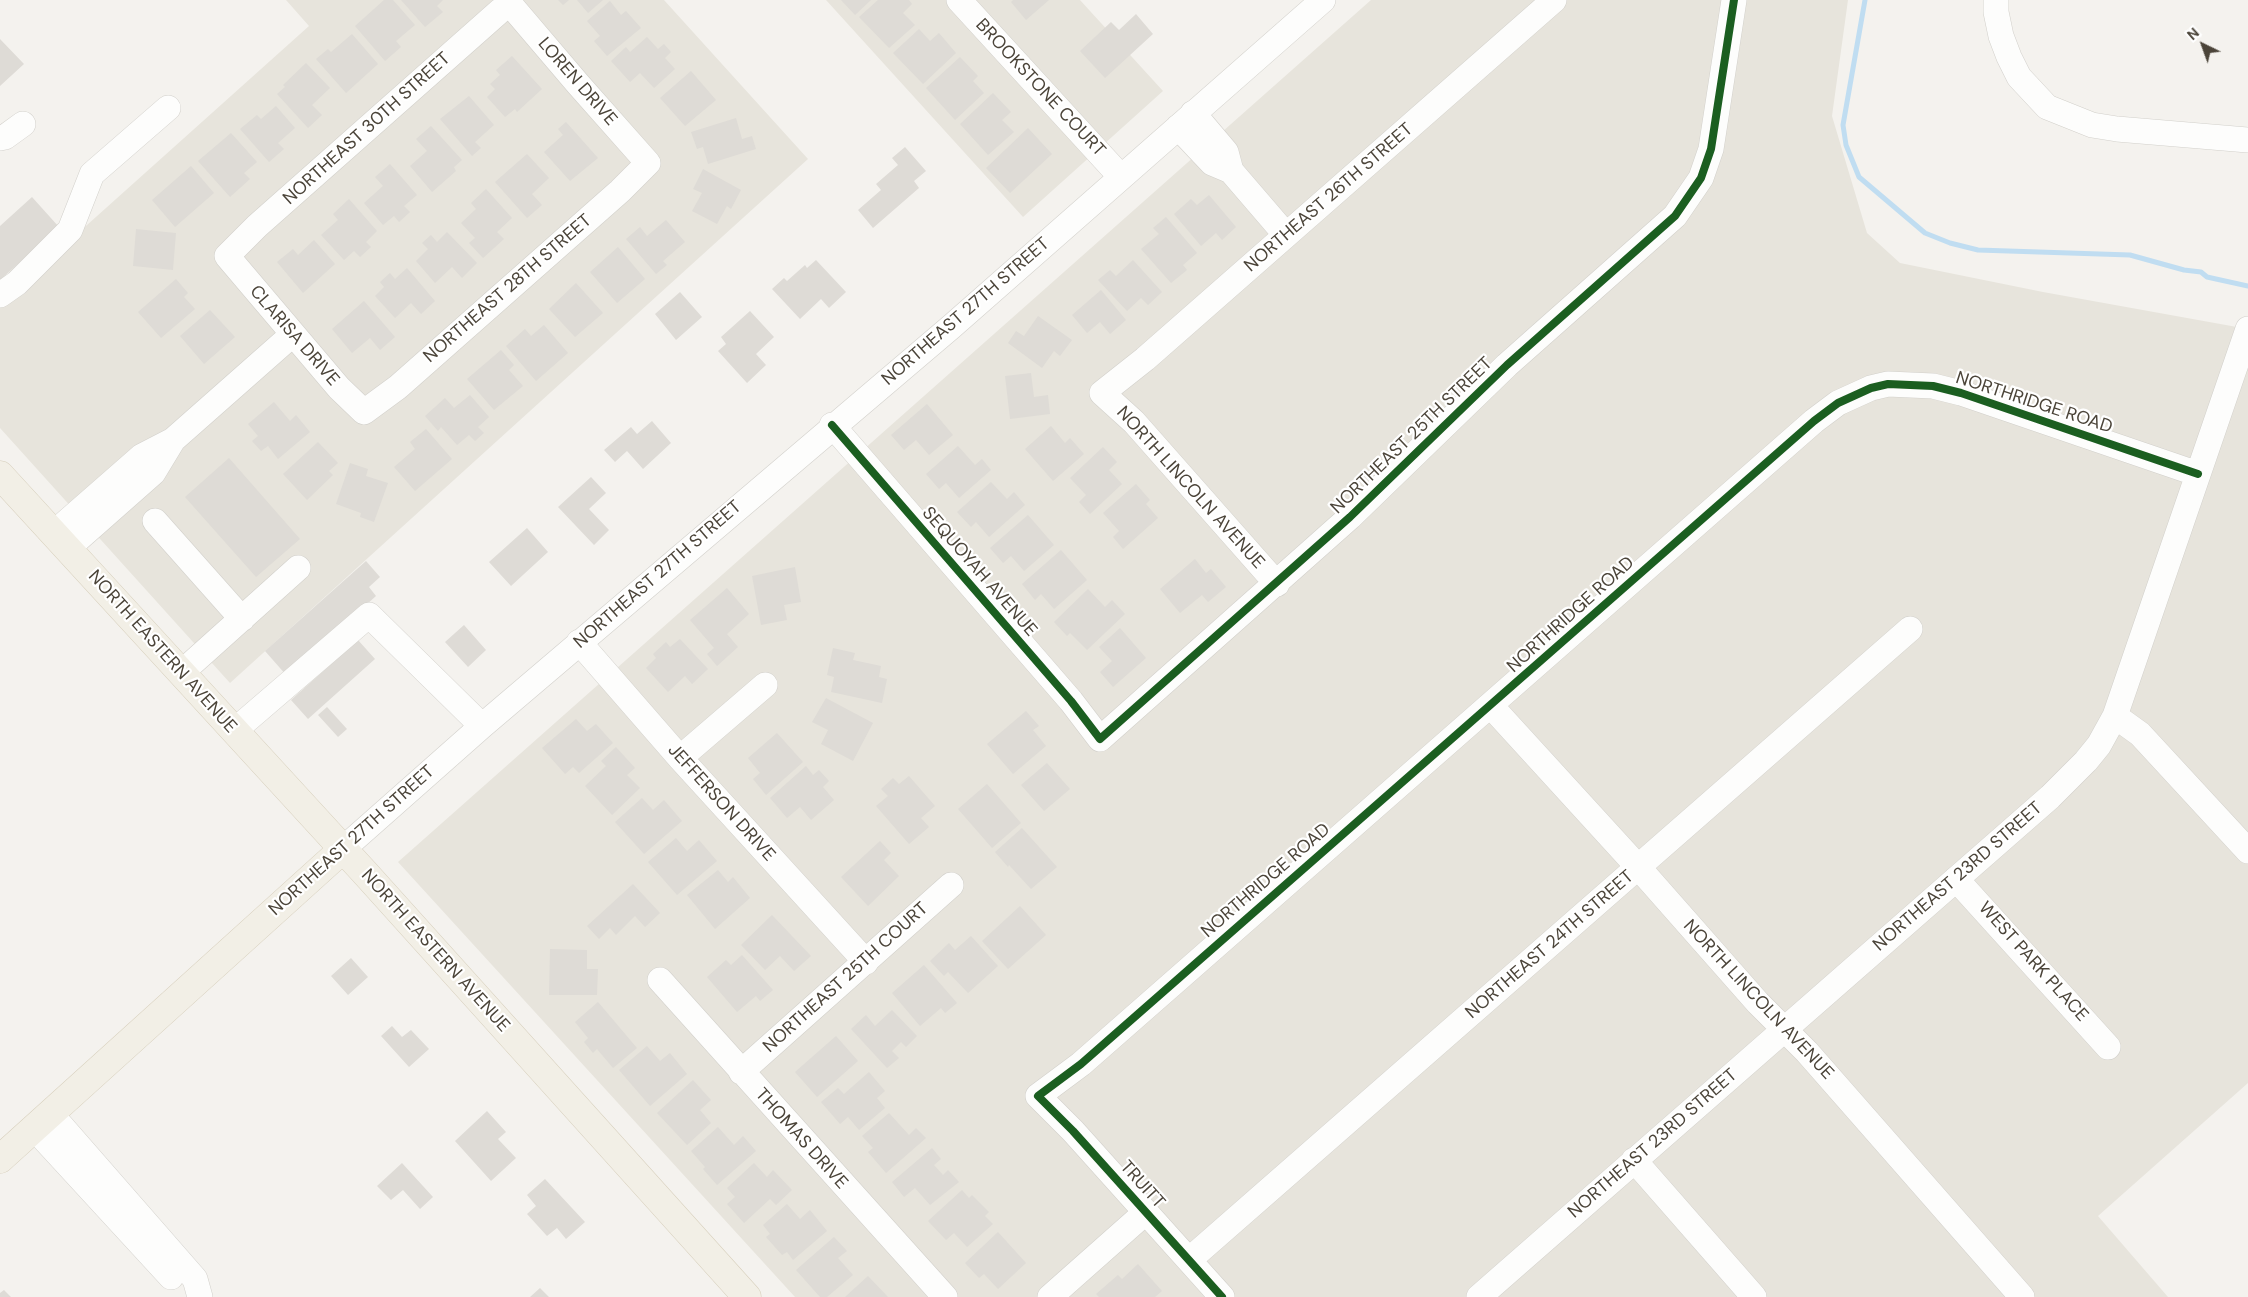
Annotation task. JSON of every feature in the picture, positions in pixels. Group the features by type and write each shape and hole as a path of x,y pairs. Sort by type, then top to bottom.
{"main road":[{"name":"NORTH EASTERN AVENUE","path":"0,474 343,849 747,1297"},
{"name":"NORTHEAST 27TH STREET","path":"0,1159 343,849"}],"street":[{"name":"BROOKSTONE COURT","path":"959,0 1122,177"},
{"name":"NORTHEAST 27TH STREET","path":"343,849 579,642 951,327 1323,0"},
{"name":"NORTHEAST 26TH STREET","path":"1102,393 1145,358 1554,0"},
{"name":"NORTHEAST 25TH STREET","path":"1100,739 1277,584 1386,485 1507,365 1675,216 1701,178 1711,150 1734,0"},
{"path":"1996,0 1996,12 2001,36 2008,57 2019,77 2047,106 2092,125 2117,129 2248,140"},
{"name":"LOREN DRIVE","path":"508,2 648,163"},
{"name":"NORTHEAST 30TH STREET","path":"227,256 508,2"},
{"path":"0,295 17,283 70,230 92,174 168,108"},
{"path":"1186,120 1212,163 1231,171 1286,235"},
{"path":"0,138 5,137 23,124"},
{"name":"NORTHEAST 28TH STREET","path":"364,412 398,386 620,191 648,163"},
{"name":"CLARISA DRIVE","path":"227,256 292,335 339,388 364,412"},
{"name":"NORTHEAST 23RD STREET","path":"1479,1297 2071,777 2099,744 2115,716 2248,328"},
{"path":"61,540 142,456 172,440 292,335"},
{"name":"NORTHRIDGE ROAD","path":"1038,1096 1081,1064 1814,421 1838,404 1871,388 1888,384 1934,386 1962,393 2198,474"},
{"name":"NORTH LINCOLN AVENUE","path":"1102,393 1134,422 1277,584"},
{"name":"SEQUOYAH AVENUE","path":"832,426 1071,701 1100,739"},
{"path":"155,521 242,618"},
{"path":"181,672 298,568"},
{"path":"234,731 370,615 482,726"},
{"name":"NORTHEAST 24TH STREET","path":"1189,1260 1910,629"},
{"name":"JEFFERSON DRIVE","path":"579,642 680,758 866,962"},
{"path":"680,758 765,685"},
{"name":"NORTH LINCOLN AVENUE","path":"1491,706 1758,1003 1807,1052 2022,1297"},
{"path":"2115,716 2140,734 2248,851"},
{"name":"WEST PARK PLACE","path":"1956,879 2108,1047"},
{"name":"NORTHEAST 25TH COURT","path":"741,1072 952,885"},
{"name":"THOMAS DRIVE","path":"660,980 945,1297"},
{"name":"TRUITT","path":"1038,1096 1073,1131 1222,1297"},
{"path":"42,1121 184,1291 200,1297"},
{"path":"1634,1160 1754,1297"},
{"path":"1050,1297 1146,1212"}],"shaded area":[{"path":"286,0 664,0 808,159 230,683 0,428 0,303 309,26"},
{"path":"826,0 1080,0 1163,91 1023,217"},
{"path":"1371,0 1848,0 1832,116 1867,233 1900,263 2043,292 2248,329 2248,1083 2098,1216 2168,1297 795,1297 398,862"}],"building":[{"path":"384,0 393,0 415,25 396,41 401,47 385,61 355,26"},
{"path":"401,0 443,0 437,6 443,12 425,27"},
{"path":"558,0 569,0 563,5"},
{"path":"577,0 603,0 588,13"},
{"path":"841,0 871,0 855,15"},
{"path":"878,0 909,0 912,4 903,13 915,25 889,48 859,17"},
{"path":"1013,0 1049,0 1026,20 1011,2"},
{"path":"610,1 621,15 626,11 641,28 607,56 594,41 600,36 587,21"},
{"path":"1136,14 1153,34 1105,78 1080,51 1111,22 1119,30"},
{"path":"919,29 930,41 939,33 956,53 923,84 893,53"},
{"path":"352,34 378,64 346,93 316,59 328,49 331,52"},
{"path":"647,37 658,49 664,44 671,52 665,58 675,69 654,88 640,73 630,82 611,61 626,47 630,52"},
{"path":"0,39 24,64 0,86"},
{"path":"512,56 542,89 517,112 515,109 505,117 487,97 495,89 490,84 500,75 496,70"},
{"path":"960,57 978,76 973,81 984,93 955,120 926,88"},
{"path":"306,63 330,88 312,105 322,115 308,128 277,94 285,87 283,85"},
{"path":"691,71 716,100 685,126 660,98"},
{"path":"993,93 1011,112 1002,120 1014,132 988,155 960,124"},
{"path":"469,96 494,125 475,142 481,148 472,156 440,119"},
{"path":"276,106 295,128 278,143 284,149 269,162 240,129 257,115 261,119"},
{"path":"736,118 742,139 752,136 756,149 708,164 703,147 697,149 691,132"},
{"path":"566,122 598,158 570,181 544,152 563,135 558,129"},
{"path":"431,126 462,160 454,167 456,171 432,192 410,166 427,151 416,139"},
{"path":"1028,128 1052,154 1010,193 986,168"},
{"path":"231,133 257,162 244,173 250,179 230,197 198,161"},
{"path":"905,147 926,171 914,181 919,188 873,228 858,210 881,190 876,184 898,165 892,158"},
{"path":"527,154 549,178 532,194 542,205 527,218 495,182"},
{"path":"390,164 417,195 404,206 410,212 399,222 394,216 383,225 364,203 383,186 375,177"},
{"path":"191,166 214,193 175,227 152,200"},
{"path":"703,169 741,190 731,209 727,206 717,224 692,211 702,193 693,189"},
{"path":"486,189 512,218 497,232 504,239 483,258 469,243 475,238 461,223 476,209 471,203"},
{"path":"1209,195 1236,227 1222,240 1216,233 1201,246 1174,214 1191,199 1197,205"},
{"path":"32,197 59,227 0,280 0,226"},
{"path":"349,199 377,231 366,242 371,247 360,257 354,251 344,260 321,235 338,220 333,214"},
{"path":"1166,217 1197,253 1183,265 1187,270 1171,283 1141,249 1159,234 1153,228"},
{"path":"666,220 685,242 663,261 667,265 656,274 626,239 640,227 647,236"},
{"path":"136,229 176,233 173,270 133,266"},
{"path":"447,232 477,263 462,278 452,267 435,283 416,261 428,249 422,243 431,235 437,242"},
{"path":"314,240 335,264 303,293 277,262 293,249 298,255"},
{"path":"618,247 645,279 617,303 590,272"},
{"path":"816,260 846,292 829,308 821,299 800,319 772,289 784,278 787,281 805,265 807,268"},
{"path":"1133,260 1162,292 1148,305 1141,298 1127,311 1098,280 1110,270 1116,276"},
{"path":"407,268 435,301 421,314 411,303 395,318 375,296 384,287 380,282 390,273 395,279"},
{"path":"176,279 188,293 184,297 195,309 161,338 138,312"},
{"path":"576,283 603,313 575,337 549,309"},
{"path":"1101,290 1126,320 1110,334 1100,322 1087,333 1072,315"},
{"path":"680,292 702,317 676,340 655,314"},
{"path":"364,301 395,337 380,350 370,338 352,353 332,329"},
{"path":"210,310 235,337 204,364 180,336"},
{"path":"750,311 774,337 756,354 766,365 747,383 718,351 726,344 721,337"},
{"path":"1038,316 1072,340 1060,356 1054,351 1042,368 1008,343 1016,331 1024,336"},
{"path":"544,325 568,353 536,381 506,346 525,329 531,336"},
{"path":"501,350 514,365 509,370 523,386 494,410 467,379"},
{"path":"1031,373 1034,397 1048,395 1050,414 1010,419 1005,376"},
{"path":"470,395 489,417 478,427 484,433 475,441 469,435 457,445 441,427 438,431 425,416 445,398 454,408"},
{"path":"274,402 290,421 296,415 310,432 278,459 268,446 261,451 252,441 258,436 248,424"},
{"path":"927,404 953,435 929,455 916,440 904,450 891,435"},
{"path":"652,421 671,443 643,469 627,451 615,462 604,450 631,427 637,434"},
{"path":"1051,426 1065,443 1070,438 1084,454 1053,481 1025,449"},
{"path":"426,429 452,459 415,491 394,467 415,449 410,442"},
{"path":"318,442 338,463 329,471 333,475 307,500 283,474"},
{"path":"958,446 975,465 982,459 991,470 959,498 946,483 939,489 926,474"},
{"path":"1103,447 1117,462 1109,470 1122,484 1090,514 1079,502 1086,495 1070,478"},
{"path":"229,458 300,539 256,577 185,497"},
{"path":"350,463 368,469 366,476 388,483 374,522 360,517 361,513 336,504"},
{"path":"591,477 606,493 589,509 609,530 594,545 558,507"},
{"path":"991,482 1007,499 1014,492 1025,505 989,537 976,522 971,527 957,512"},
{"path":"1136,484 1150,500 1146,504 1158,518 1123,549 1113,537 1119,531 1103,513"},
{"path":"1028,515 1054,545 1024,571 1011,556 1003,563 990,548"},
{"path":"527,528 548,552 511,586 489,562"},
{"path":"1061,550 1087,580 1054,609 1041,594 1035,600 1022,584"},
{"path":"1195,559 1206,573 1211,569 1226,587 1208,602 1202,595 1180,613 1160,589"},
{"path":"366,561 380,577 369,587 376,596 287,676 265,651"},
{"path":"795,567 801,602 784,605 787,620 761,625 752,576"},
{"path":"727,588 749,614 727,634 738,647 717,666 707,654 714,648 690,620"},
{"path":"1088,589 1105,607 1112,600 1125,614 1087,650 1070,633 1067,636 1054,622"},
{"path":"464,625 486,650 468,667 445,642"},
{"path":"1120,628 1146,658 1113,687 1100,672 1112,661 1099,647"},
{"path":"680,639 708,669 692,684 685,676 668,692 646,668 656,658 653,654 666,642 670,647"},
{"path":"358,640 375,659 308,719 291,700"},
{"path":"833,648 855,653 853,660 881,666 879,677 887,679 882,703 831,692 834,677 827,675"},
{"path":"826,698 873,723 853,761 821,744 828,730 812,722"},
{"path":"327,707 347,729 338,737 318,715"},
{"path":"1026,711 1039,726 1033,730 1046,746 1013,774 987,744"},
{"path":"576,719 587,731 596,724 613,743 579,773 573,767 565,774 542,748"},
{"path":"777,733 803,762 766,795 753,779 760,773 748,758"},
{"path":"616,747 635,768 627,775 640,788 612,815 585,786 606,766 601,761"},
{"path":"1047,763 1070,789 1044,811 1021,785"},
{"path":"806,766 813,775 819,770 829,781 823,787 834,800 811,820 800,807 787,818 770,798"},
{"path":"909,776 935,806 921,818 929,827 909,844 876,806 888,796 881,789 893,778 899,784"},
{"path":"987,784 1021,823 992,848 958,809"},
{"path":"642,798 653,810 664,800 682,821 644,854 615,822"},
{"path":"1022,828 1057,867 1031,889 995,852"},
{"path":"676,838 687,851 699,840 717,861 677,895 648,862"},
{"path":"880,841 891,853 884,860 899,876 868,906 841,877"},
{"path":"718,870 728,882 733,877 750,898 715,929 687,895"},
{"path":"633,884 660,913 645,927 635,916 616,935 610,928 599,939 587,926"},
{"path":"1020,906 1046,935 1008,969 982,941"},
{"path":"772,915 811,956 794,971 780,956 765,970 741,945"},
{"path":"971,936 998,966 968,993 948,972 944,976 930,961 949,943 955,950"},
{"path":"550,949 587,950 587,969 598,969 597,995 549,995"},
{"path":"742,955 773,990 760,1001 756,996 737,1012 707,977 726,960 731,965"},
{"path":"351,958 368,977 348,995 331,976"},
{"path":"924,965 957,1003 945,1013 941,1008 920,1026 892,993"},
{"path":"598,1002 637,1048 613,1068 597,1049 593,1053 584,1042 588,1038 575,1022"},
{"path":"892,1010 917,1036 906,1047 901,1042 892,1051 899,1058 887,1068 851,1029 866,1015 875,1026"},
{"path":"392,1026 402,1037 411,1030 429,1049 409,1067 381,1036"},
{"path":"836,1036 858,1061 817,1097 795,1072"},
{"path":"647,1046 660,1061 670,1053 687,1074 650,1106 619,1070"},
{"path":"869,1072 885,1091 877,1098 885,1108 859,1130 848,1117 840,1124 821,1102 838,1088 844,1094"},
{"path":"693,1080 711,1100 700,1110 711,1123 687,1145 657,1113"},
{"path":"487,1111 506,1132 498,1139 516,1158 491,1181 455,1141"},
{"path":"889,1113 909,1135 916,1128 926,1138 886,1173 868,1152 873,1148 862,1136"},
{"path":"718,1127 734,1145 743,1136 756,1151 717,1185 691,1151"},
{"path":"932,1148 941,1159 934,1165 943,1175 948,1170 959,1182 930,1205 915,1188 904,1197 892,1182"},
{"path":"402,1163 433,1197 420,1209 403,1190 391,1200 377,1186"},
{"path":"754,1163 767,1177 773,1170 792,1190 776,1205 770,1199 744,1223 727,1204 735,1197 727,1188"},
{"path":"545,1179 585,1222 566,1239 557,1228 547,1236 527,1214 536,1206 527,1195"},
{"path":"962,1190 969,1198 972,1195 989,1212 985,1216 993,1224 967,1247 954,1233 946,1240 928,1221"},
{"path":"787,1204 800,1219 810,1210 827,1231 793,1260 787,1252 782,1255 766,1237 770,1234 763,1225"},
{"path":"998,1232 1026,1263 998,1289 984,1274 979,1278 965,1263"},
{"path":"834,1237 847,1251 838,1258 853,1275 827,1297 820,1297 796,1270"},
{"path":"1138,1264 1162,1291 1155,1297 1099,1297 1096,1294 1118,1275 1122,1279"},
{"path":"868,1276 888,1297 845,1297"},
{"path":"540,1288 549,1297 530,1297"},
{"path":"4,1290 11,1297 0,1297 0,1293"}],"waterway":[{"path":"1865,0 1843,125 1846,145 1859,177 1925,233 1950,243 1978,250 2130,255 2184,270 2201,272 2207,277 2248,286"}],"cycle path":[{"path":"832,425 1071,701 1100,739 1350,517 1507,365 1675,216 1701,178 1711,149 1734,0"},
{"path":"1222,1297 1073,1131 1038,1096 1081,1064 1814,421 1838,403 1871,388 1888,384 1933,386 1961,393 2198,474"}]}
